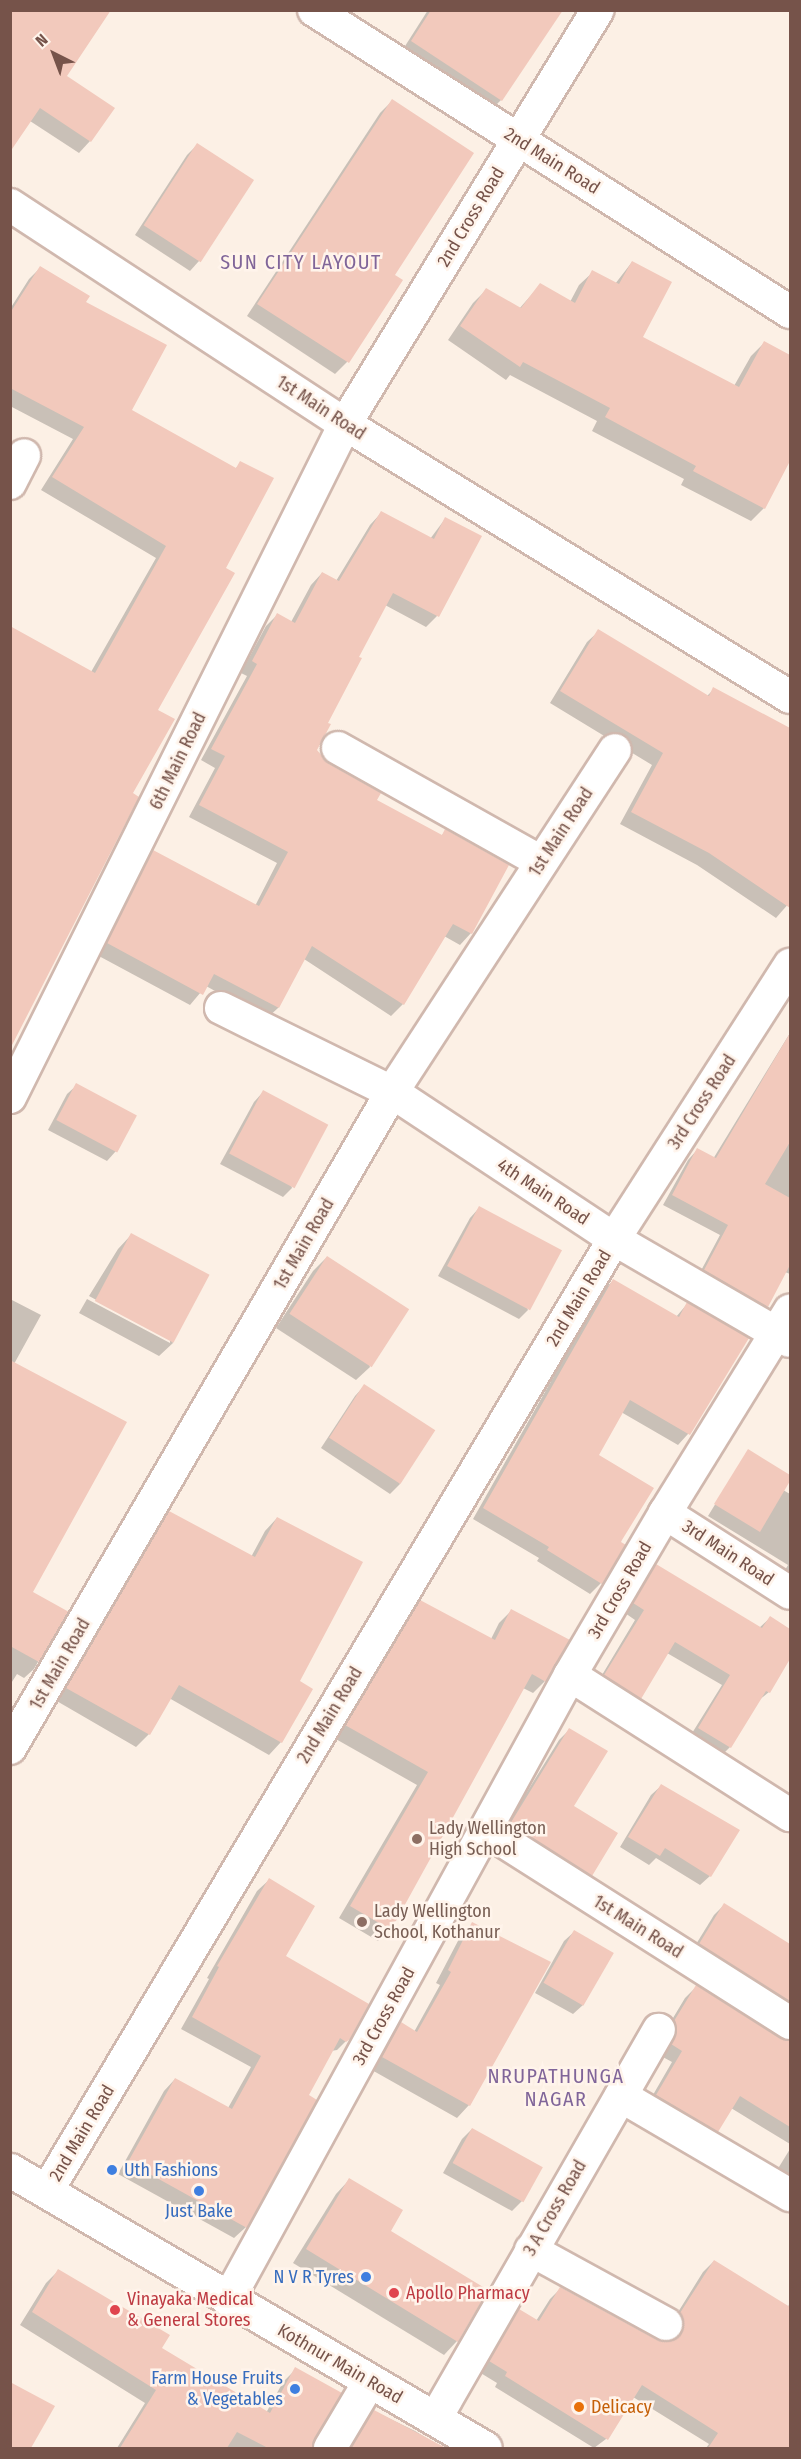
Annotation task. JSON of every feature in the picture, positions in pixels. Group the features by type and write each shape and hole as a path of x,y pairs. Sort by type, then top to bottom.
{"main road":[{"name":"Kothnur Main Road","path":"10,2170 228,2300 485,2448"}],"street":[{"name":"2nd Main Road","path":"314,10 790,312"},
{"name":"2nd Cross Road","path":"345,424 598,10"},
{"name":"1st Main Road","path":"10,205 345,424 790,698"},
{"name":"6th Main Road","path":"10,1097 345,424"},
{"path":"10,483 24,455"},
{"path":"338,747 541,862"},
{"name":"1st Main Road","path":"10,1748 392,1092 615,750"},
{"name":"3rd Cross Road","path":"614,1239 790,965"},
{"name":"4th Main Road","path":"221,1008 392,1092 614,1239 786,1328"},
{"name":"2nd Main Road","path":"47,2192 614,1239"},
{"name":"3rd Cross Road","path":"228,2300 570,1675 665,1513 786,1328"},
{"name":"3rd Main Road","path":"665,1513 790,1593"},
{"path":"570,1675 790,1815"},
{"name":"1st Main Road","path":"486,1830 790,2023"},
{"name":"3 A Cross Road","path":"435,2419 659,2030"},
{"path":"621,2096 790,2195"},
{"path":"531,2250 666,2324"},
{"path":"330,2448 370,2381"}],"building":[{"path":"10,10 111,10 67,76 115,108 91,142 40,108 10,152"},
{"path":"431,10 563,10 502,101 411,41"},
{"path":"392,99 474,153 395,275 403,280 349,363 257,304"},
{"path":"197,143 254,180 201,262 144,225"},
{"path":"632,261 672,282 643,337 739,387 764,341 790,355 790,461 765,509 693,471 696,466 605,417 610,408 523,362 520,367 460,326 486,288 521,308 540,283 575,303 592,270 619,284"},
{"path":"40,266 90,296 86,302 167,345 132,410 236,468 240,461 274,478 226,568 235,573 158,710 175,719 133,793 139,797 10,1049 10,626 95,673 166,546 52,477 84,427 10,388 10,313"},
{"path":"381,511 434,539 445,517 482,536 439,617 393,593 359,657 362,658 328,723 331,724 317,750 329,764 381,793 377,800 442,835 445,829 509,865 472,934 453,924 404,1005 312,946 279,1008 214,974 203,995 107,943 153,850 259,906 288,852 199,805 225,756 211,749 257,664 252,661 277,613 295,623 322,572 339,581"},
{"path":"598,629 709,696 713,687 790,728 790,908 709,853 631,812 663,753 560,691"},
{"path":"790,1033 790,1142 765,1184 790,1198 790,1265 768,1307 704,1270 728,1225 672,1195 697,1148 716,1158"},
{"path":"76,1083 137,1115 117,1152 56,1120"},
{"path":"263,1090 328,1125 295,1188 229,1154"},
{"path":"479,1206 562,1250 530,1310 447,1266"},
{"path":"131,1233 210,1275 173,1343 95,1301"},
{"path":"327,1256 409,1309 372,1367 289,1314"},
{"path":"613,1279 679,1317 687,1302 749,1338 690,1435 630,1400 599,1455 654,1488 622,1540 621,1542 626,1545 602,1584 547,1550 549,1547 483,1508"},
{"path":"10,1360 127,1422 33,1592 69,1612 39,1662 10,1646"},
{"path":"364,1384 435,1430 400,1484 329,1438"},
{"path":"748,1449 790,1475 790,1481 760,1532 714,1504"},
{"path":"169,1511 255,1557 277,1517 363,1562 300,1681 313,1689 282,1743 179,1685 150,1735 66,1688"},
{"path":"656,1564 762,1628 770,1616 790,1629 790,1659 770,1693 766,1691 731,1748 698,1728 730,1675 675,1642 641,1699 604,1675 644,1610 633,1603"},
{"path":"420,1600 495,1640 511,1609 570,1640 546,1682 532,1674 391,1930 350,1906 428,1772 345,1725"},
{"path":"569,1728 608,1751 574,1806 618,1833 592,1876 510,1824"},
{"path":"661,1784 740,1830 711,1877 665,1848 660,1856 628,1837"},
{"path":"269,1878 315,1906 286,1956 369,2004 350,2039 346,2042 340,2038 309,2095 317,2100 247,2228 128,2162 175,2078 232,2109 261,2056 192,2017 219,1967 217,1966"},
{"path":"724,1903 790,1944 790,2002 699,1944"},
{"path":"472,1922 551,1962 470,2106 382,2057 401,2022 417,2032 451,1972 448,1970"},
{"path":"574,1930 614,1953 583,2006 543,1983"},
{"path":"696,1985 780,2038 790,2041 790,2127 740,2096 718,2132 656,2095 682,2051 671,2044 677,2031 674,2021"},
{"path":"472,2128 543,2167 523,2202 453,2163"},
{"path":"349,2178 403,2210 391,2231 488,2290 458,2342 306,2249"},
{"path":"714,2260 790,2307 790,2448 708,2448 718,2433 642,2385 608,2440 505,2376 507,2372 489,2361 519,2309 539,2321 560,2287 657,2340 666,2342 675,2340 684,2324 680,2313"},
{"path":"58,2269 170,2335 162,2348 270,2413 295,2367 342,2393 312,2448 268,2448 237,2432 227,2448 120,2448 156,2390 32,2312"},
{"path":"10,2382 55,2406 31,2448 10,2448"},
{"path":"374,2410 446,2448 351,2448"}],"place":[{"name":"Lady Wellington High School","path":"417,1839"},
{"name":"Lady Wellington School, Kothanur","path":"362,1922"},
{"name":"Uth Fashions","path":"112,2170"},
{"name":"Just Bake","path":"199,2191"},
{"name":"N V R Tyres","path":"366,2277"},
{"name":"Apollo Pharmacy","path":"394,2293"},
{"name":"Vinayaka Medical & General Stores","path":"115,2310"},
{"name":"Farm House Fruits & Vegetables","path":"295,2389"},
{"name":"Delicacy","path":"579,2407"}],"district":[{"name":"SUN CITY LAYOUT","path":"301,262"},
{"name":"NRUPATHUNGA NAGAR","path":"556,2088"}]}
